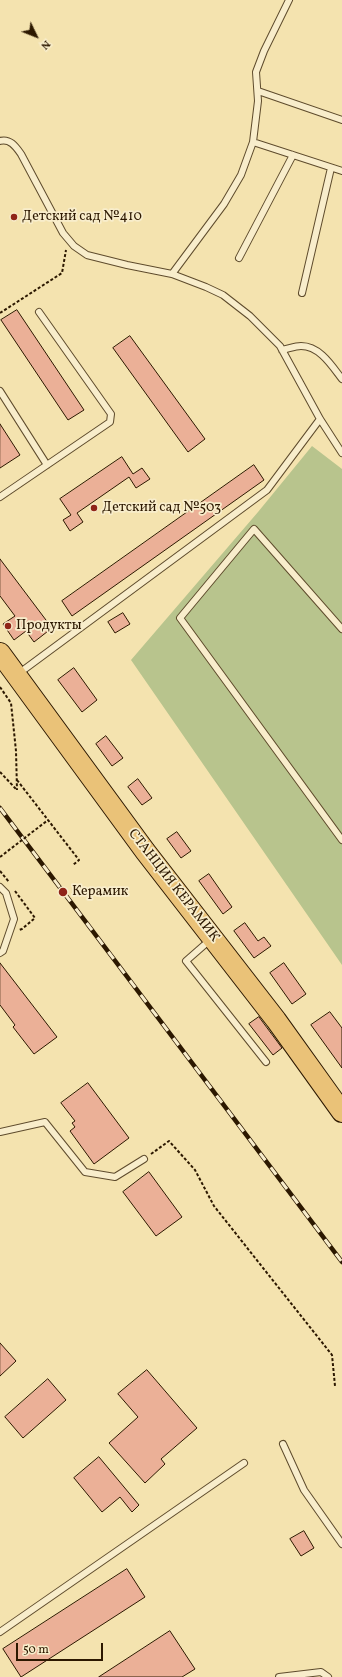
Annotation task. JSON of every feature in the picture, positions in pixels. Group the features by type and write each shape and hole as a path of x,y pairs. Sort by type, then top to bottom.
{"main road":[{"name":"СТАНЦИЯ КЕРАМИК","path":"0,652 145,851 276,1020 342,1112"}],"lane":[{"path":"172,274 228,198 241,175 253,142 258,100 256,72 264,51 289,0"},
{"path":"258,92 342,120"},
{"path":"0,141 3,140 13,143 21,154 63,233 74,246 87,255 172,274 223,295 250,316 282,350 320,419 342,453"},
{"path":"253,142 342,171"},
{"path":"239,258 293,155"},
{"path":"302,293 331,168"},
{"path":"0,497 110,422 111,414 40,312"},
{"path":"282,350 301,346 313,349 325,358 342,379"},
{"path":"0,390 47,465"},
{"path":"16,675 267,490 320,419"},
{"path":"342,629 254,529 180,618 342,840"},
{"path":"0,887 6,893 14,919 3,951 0,954"},
{"path":"212,937 186,961 266,1062"},
{"path":"0,1132 45,1122 85,1172 115,1177 144,1159"},
{"path":"283,1444 304,1490 342,1544"},
{"path":"0,1632 244,1463"},
{"path":"279,1677 321,1672 328,1677"}],"path":[{"path":"0,313 62,273 68,239"},
{"path":"0,687 11,703 16,751 17,790 0,772"},
{"path":"16,780 75,853 79,860 73,865"},
{"path":"0,856 48,820"},
{"path":"10,932 22,929 35,918 21,898"},
{"path":"144,1159 169,1141 194,1170 214,1206 332,1355 335,1386"}],"green space":[{"path":"312,446 342,469 342,965 131,660 258,512"}],"building":[{"path":"17,310 84,410 68,420 1,320"},
{"path":"130,336 205,439 188,452 113,348"},
{"path":"0,424 20,455 0,468"},
{"path":"122,457 133,474 142,468 150,479 136,488 129,477 77,513 83,522 70,531 63,520 71,515 60,499"},
{"path":"254,465 264,480 72,616 62,601"},
{"path":"0,559 52,628 34,642 26,631 14,640 3,624 15,616 0,596"},
{"path":"123,613 130,624 115,633 108,622"},
{"path":"74,668 97,700 82,712 58,680"},
{"path":"106,736 123,758 112,766 96,744"},
{"path":"138,779 152,798 142,805 128,787"},
{"path":"177,832 191,851 181,858 167,839"},
{"path":"209,874 232,907 223,914 199,881"},
{"path":"245,923 258,941 264,937 271,946 254,958 234,931"},
{"path":"0,963 57,1037 34,1054 13,1027 15,1025 0,1005"},
{"path":"284,963 306,994 292,1004 270,973"},
{"path":"330,1012 342,1028 342,1068 311,1025"},
{"path":"259,1017 282,1048 273,1055 249,1024"},
{"path":"88,1083 129,1138 94,1164 70,1131 75,1127 72,1123 75,1121 61,1103"},
{"path":"149,1172 182,1217 156,1236 123,1192"},
{"path":"0,1343 16,1361 0,1376"},
{"path":"147,1370 197,1428 161,1459 165,1464 145,1483 109,1443 138,1417 118,1394"},
{"path":"48,1379 66,1400 23,1438 5,1417"},
{"path":"99,1457 139,1505 132,1512 120,1497 102,1512 74,1478"},
{"path":"304,1531 314,1548 301,1556 290,1539"},
{"path":"127,1569 145,1597 21,1677 3,1649"},
{"path":"170,1631 195,1669 182,1677 99,1677"}],"railway":[{"path":"0,808 342,1262"}],"place":[{"name":"Детский сад №410","path":"14,217"},
{"name":"Детский сад №503","path":"94,508"},
{"name":"Продукты","path":"8,626"},
{"name":"Керамик","path":"63,892"}]}
